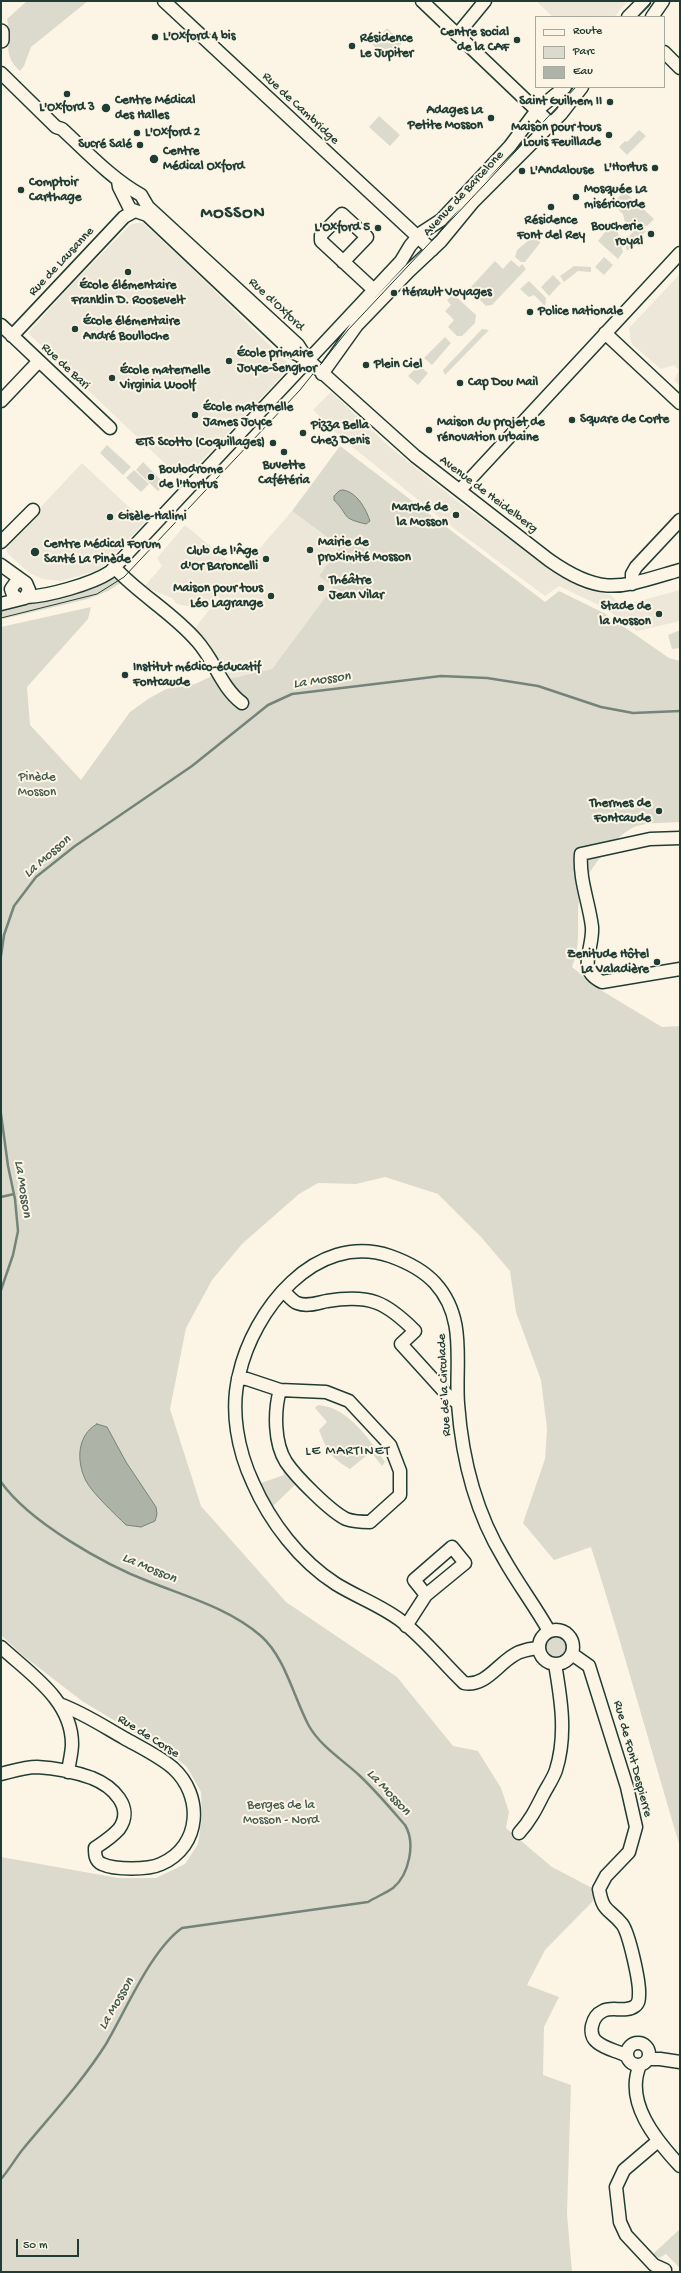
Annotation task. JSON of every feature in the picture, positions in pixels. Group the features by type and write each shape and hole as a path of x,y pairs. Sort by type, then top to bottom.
{"main road":[{"path":"1,32 1,40"}],"street":[{"name":"Rue de Cambridge","path":"164,1 417,237"},
{"path":"422,1 551,124"},
{"path":"457,35 485,1"},
{"path":"629,16 644,1"},
{"path":"653,16 663,1"},
{"path":"665,53 680,68"},
{"name":"Rue d'Oxford","path":"1,72 15,79 60,122 62,129 118,181 119,187 131,197 130,208 139,208 292,352 307,360"},
{"name":"Avenue de Barcelone","path":"20,590 38,596 91,582 106,575 115,568 290,381 307,360 401,261 417,237 441,220 521,134 536,110 564,88"},
{"name":"Avenue de Barcelone","path":"322,374 357,326 409,271 432,250 473,202 551,124 581,88"},
{"name":"Rue de Lausanne","path":"12,336 124,217 139,208"},
{"name":"Avenue de Barcelone","path":"417,237 432,250"},
{"path":"460,490 680,253"},
{"path":"343,262 374,290"},
{"name":"Rue de Bari","path":"1,326 110,428"},
{"path":"605,333 680,403"},
{"name":"Avenue de Heidelberg","path":"307,360 415,456 549,560 576,578 604,586 632,584 680,570"},
{"path":"1,401 39,361"},
{"path":"1,542 33,510"},
{"path":"632,584 632,574 636,567 680,520"},
{"path":"1,604 20,590 12,572 4,568"},
{"path":"115,568 197,641 212,661 226,688 242,703"},
{"path":"680,838 650,839 581,854 580,869 581,882 592,925 592,944 588,960 588,968 594,978 602,982 680,969"},
{"name":"Rue de la Circulade","path":"538,1648 514,1655 482,1680 470,1684 464,1683 406,1626 376,1604 336,1584 323,1574 292,1544 274,1520 253,1484 239,1442 236,1416 238,1378 247,1349 262,1318 283,1291 305,1271 336,1256 370,1252 384,1254 412,1265 434,1282 444,1295 455,1319 459,1354 458,1403 466,1456 481,1512 503,1558 549,1631"},
{"path":"283,1291 297,1303 309,1305 327,1301 357,1299 383,1304 393,1310 415,1331 401,1344 450,1398 458,1403"},
{"path":"238,1378 246,1379 280,1390 326,1392 349,1401 359,1409 384,1437 395,1454 400,1471 400,1495 370,1522 351,1520 334,1511 286,1461 276,1428 276,1406 280,1390"},
{"path":"406,1626 426,1595"},
{"path":"555,1629 566,1633 573,1642 572,1654 565,1662 555,1664 546,1661 538,1648 541,1638 549,1631 555,1629"},
{"path":"1,1647 52,1693 69,1726 72,1744 68,1772 37,1767 1,1774"},
{"name":"Rue de Font Despierre","path":"572,1654 589,1666 627,1787 636,1827 629,1852 606,1876 600,1889 605,1909 622,1923 625,1930 640,1993 639,2002 635,2006 626,2009 603,2011 593,2021 591,2031 596,2042 635,2059"},
{"path":"519,1833 531,1820 555,1771 560,1754 562,1712 555,1664"},
{"name":"Rue de Corse","path":"59,1704 78,1711 158,1757 184,1780 194,1803 195,1815 192,1831 172,1858 161,1864 149,1867 123,1868 101,1864 96,1857 95,1848 112,1836 120,1827 125,1814 123,1803 112,1790 93,1778 68,1772"},
{"path":"680,2062 660,2059 635,2059 635,2095 658,2141 680,2166"},
{"path":"658,2141 624,2170 616,2187 620,2222 626,2235 654,2266 665,2270"}],"shaded area":[{"path":"536,1 623,1 626,3 615,16 552,16"},
{"path":"143,223 291,366 189,474 181,476 176,474 28,333 73,283 130,225"},
{"path":"680,274 680,386 674,380 679,370 674,365 661,369 633,345 629,328"},
{"name":"Marché de la Mosson","path":"331,392 391,448 462,505 557,573 582,589 611,595 621,606 680,590 680,621 637,631 605,608 559,586 545,596 448,524 339,436 313,410"},
{"path":"82,463 145,522 102,567 95,571 61,581 42,579 28,572 8,554 6,550 8,542"},
{"path":"292,511 340,548 319,576 333,587 272,669 228,679 210,644 195,628 227,587 207,610 177,604 172,598 144,587 162,566 157,558 185,525 240,571"}],"green space":[{"path":"27,1 88,1 31,47 24,66 20,71 14,65 9,53 7,19"},
{"path":"387,28 402,43 387,59 372,44"},
{"path":"379,116 400,135 390,146 369,127"},
{"path":"639,130 646,136 627,155 619,147 625,141 627,142"},
{"path":"624,191 654,219 647,226 625,222 623,214 613,204"},
{"path":"609,227 613,231 617,229 623,252 618,259 598,241"},
{"path":"636,229 646,231 627,251 624,242"},
{"path":"536,234 539,235 540,243 525,262 521,262 515,257 517,250"},
{"path":"604,257 613,265 604,275 595,267"},
{"path":"511,260 519,267 522,264 526,269 492,305 486,306 469,289 495,261 503,269"},
{"path":"574,266 591,267 591,272 578,271 564,282 560,276"},
{"path":"553,275 561,283 549,296 541,287"},
{"path":"529,281 546,298 545,306 534,295 529,297 520,289"},
{"path":"453,294 476,315 475,323 462,336 457,336 448,327 454,320 445,311 451,305 447,300"},
{"path":"482,329 489,330 445,375 443,370"},
{"path":"445,337 451,343 432,365 424,358"},
{"path":"419,365 428,373 418,385 408,376"},
{"path":"107,445 131,467 123,475 100,453"},
{"path":"340,446 545,602 559,591 604,613 669,658 680,661 680,822 653,823 637,826 620,837 601,856 581,889 578,907 578,942 572,967 599,989 662,1027 680,1026 680,1847 591,1547 554,1560 523,1523 545,1459 547,1429 541,1380 516,1312 510,1271 481,1237 438,1194 385,1177 356,1184 318,1183 299,1194 242,1244 212,1280 186,1328 170,1409 201,1506 286,1602 397,1677 453,1746 478,1751 501,1788 509,1812 506,1828 552,1867 592,1888 593,1901 545,1950 527,1985 559,1997 544,2027 543,2075 571,2085 567,2214 572,2272 1,2272 1,1857 118,1878 156,1878 185,1864 198,1844 202,1817 201,1792 187,1767 172,1755 82,1701 21,1654 1,1635 1,627 91,607 88,619 27,687 30,725 81,780 130,712 148,699 166,689 195,684 212,676 228,679 272,669 333,587 319,576 340,547 292,511"},
{"name":"Boulodrome de l'Hortus","path":"143,462 165,484 158,491 136,470"},
{"path":"134,470 149,484 141,492 126,478"},
{"path":"111,577 122,582 108,591 88,599 3,619 1,609"},
{"path":"680,630 680,648 672,649 668,635"},
{"path":"318,1405 330,1407 350,1419 376,1448 385,1462 382,1466 371,1452 350,1469 338,1461 330,1453 319,1430 327,1422 315,1408"},
{"path":"281,1463 299,1481 271,1508 261,1483 284,1475"},
{"path":"556,1634 565,1638 569,1647 565,1656 556,1660 547,1656 543,1647 547,1638"},
{"path":"680,2229 680,2268 666,2254 659,2258 653,2254"}],"water":[{"path":"339,491 348,491 357,498 366,511 370,521 366,524 352,520 346,516 334,500 334,496"},
{"path":"97,1424 107,1427 126,1462 156,1507 157,1514 155,1521 141,1527 126,1525 99,1498 86,1481 81,1465 80,1449 85,1435"}],"waterway":[{"name":"La Mosson","path":"1,956 4,935 14,906 36,877 75,846 192,766 268,705 292,694 441,676 487,678 538,686 601,707 633,713 680,711"},
{"name":"La Mosson","path":"1,1114 8,1166 15,1199 18,1231 13,1255 1,1290"},
{"path":"1,1197 14,1194"},
{"name":"La Mosson","path":"1,1482 30,1512 69,1541 112,1565 150,1582 208,1604 236,1618 261,1636 277,1655 283,1666 309,1726 314,1734 326,1747 366,1782 383,1800 405,1825 410,1841 407,1867 399,1882 390,1890 368,1902 182,1928 171,1938 150,1965 97,2058 77,2085 23,2149 1,2179"}],"tram line":[{"path":"638,16 652,1"},
{"path":"1,618 97,594 124,577 300,390 348,330 575,88"}],"place":[{"name":"L'Oxford 4 bis","path":"155,37"},
{"name":"Centre social de la CAF","path":"517,40"},
{"name":"Résidence Le Jupiter","path":"352,46"},
{"name":"L'Oxford 3","path":"67,94"},
{"name":"Saint Guilhem II","path":"610,102"},
{"name":"Centre Médical des Halles","path":"106,108"},
{"name":"Adages La Petite Mosson","path":"491,118"},
{"name":"L'Oxford 2","path":"137,133"},
{"name":"Maison pour tous Louis Feuillade","path":"609,135"},
{"name":"Sucré Salé","path":"140,145"},
{"name":"Centre Médical Oxford","path":"154,159"},
{"name":"L'Hortus","path":"655,168"},
{"name":"L'Andalouse","path":"522,171"},
{"name":"Comptoir Carthage","path":"21,190"},
{"name":"Mosquée La miséricorde","path":"576,197"},
{"name":"Résidence Font del Rey","path":"551,207"},
{"name":"L'Oxford 5","path":"378,228"},
{"name":"Boucherie royal","path":"651,234"},
{"name":"École élémentaire Franklin D. Roosevelt","path":"128,272"},
{"name":"Hérault Voyages","path":"394,293"},
{"name":"Police nationale","path":"530,312"},
{"name":"École élémentaire André Boulloche","path":"75,329"},
{"name":"École primaire Joyce-Senghor","path":"229,361"},
{"name":"Plein Ciel","path":"366,365"},
{"name":"École maternelle Virginia Woolf","path":"112,378"},
{"name":"Cap Dou Mail","path":"460,383"},
{"name":"École maternelle James Joyce","path":"195,415"},
{"name":"Square de Corte","path":"572,420"},
{"name":"Maison du projet de rénovation urbaine","path":"429,430"},
{"name":"Pizza Bella Chez Denis","path":"303,433"},
{"name":"ETS Scotto (Coquillages)","path":"273,443"},
{"name":"Buvette Cafétéria","path":"284,452"},
{"name":"Boulodrome de l'Hortus","path":"151,477"},
{"name":"Marché de la Mosson","path":"456,515"},
{"name":"Gisèle-Halimi","path":"110,517"},
{"name":"Mairie de proximité Mosson","path":"310,550"},
{"name":"Centre Médical Forum Santé La Pinède","path":"35,552"},
{"name":"Club de l'Âge d'Or Baroncelli","path":"266,559"},
{"name":"Théâtre Jean Vilar","path":"321,588"},
{"name":"Maison pour tous Léo Lagrange","path":"271,596"},
{"name":"Stade de la Mosson","path":"659,614"},
{"name":"Institut médico-éducatif Fontcaude","path":"125,675"},
{"name":"Thermes de Fontcaude","path":"659,811"},
{"name":"Zenitude Hôtel La Valadière","path":"657,962"}],"district":[{"name":"MOSSON","path":"233,214"},
{"name":"LE MARTINET","path":"348,1452"}],"park label":[{"name":"Pinède Mosson","path":"37,786"},
{"name":"Berges de la Mosson - Nord","path":"281,1814"}]}
